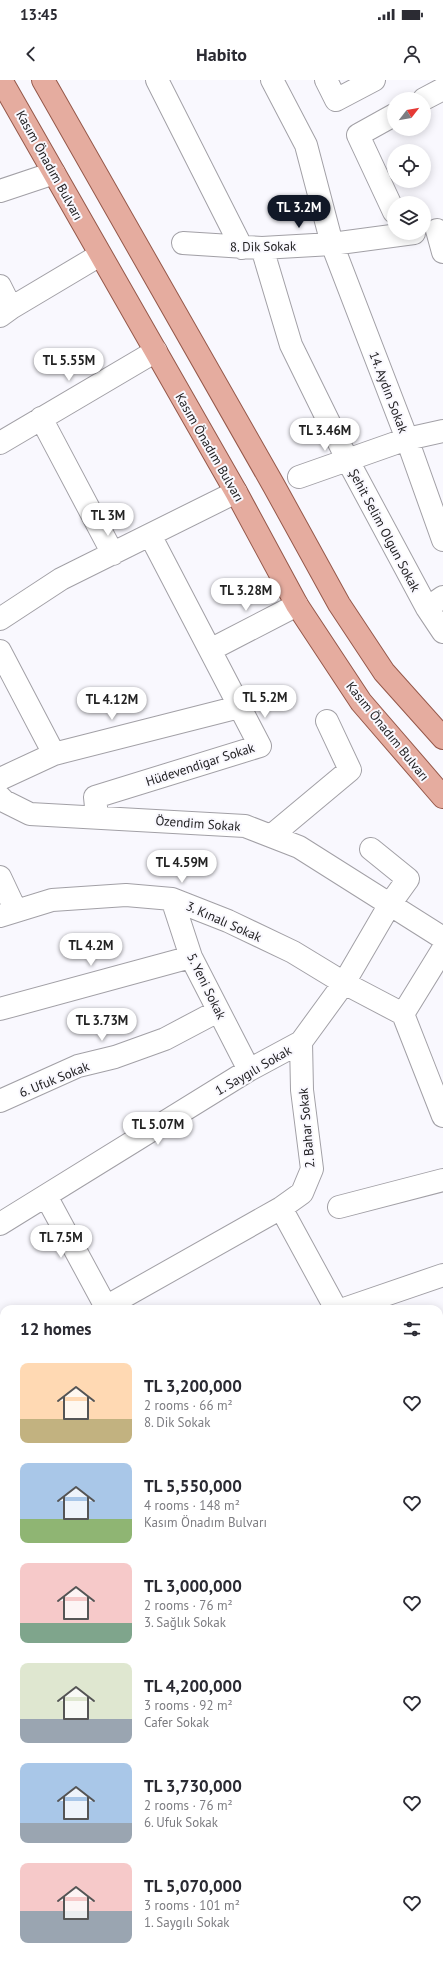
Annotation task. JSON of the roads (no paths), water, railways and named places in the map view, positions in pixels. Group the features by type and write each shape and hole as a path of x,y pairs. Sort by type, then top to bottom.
{"main road":[{"name":"Kasım Önadım Bulvarı","path":"1,80 236,492 297,605 361,702 443,797"},
{"path":"43,80 267,473 339,604 384,672 443,738"}],"street":[{"name":"14. Aydın Sokak","path":"272,80 306,145 332,244 407,439 443,540"},
{"path":"326,80 336,100 374,80"},
{"name":"Şehit Selim Olgun Sokak","path":"160,81 252,248 291,345 347,459 435,602 443,632"},
{"path":"431,95 443,89"},
{"path":"387,119 358,135 387,197"},
{"path":"0,191 54,173"},
{"name":"8. Dik Sokak","path":"183,243 252,248 332,244 387,237"},
{"path":"430,240 443,252"},
{"path":"0,286 6,312 100,255"},
{"path":"0,444 41,418 156,351"},
{"path":"41,418 113,554"},
{"path":"299,477 407,439 443,431"},
{"path":"0,619 61,579 236,492"},
{"name":"Hüdevendigar Sokak","path":"97,817 95,797 260,746 150,535"},
{"path":"210,650 297,605"},
{"path":"0,651 54,754"},
{"path":"0,779 54,754 239,706"},
{"path":"271,836 350,770 327,721"},
{"name":"Özendim Sokak","path":"0,797 4,801 30,814 245,826 299,847 443,938"},
{"path":"301,1042 344,983 390,904 408,879 371,849"},
{"path":"0,877 8,914"},
{"name":"3. Kınalı Sokak","path":"8,914 52,900 126,894 172,899 228,921 293,952 344,983 403,1014"},
{"name":"5. Yeni Sokak","path":"172,899 191,957 250,1070"},
{"path":"443,949 403,1014 443,1116"},
{"path":"0,1010 191,957"},
{"name":"6. Ufuk Sokak","path":"0,1101 78,1066 115,1057 165,1039 218,1011"},
{"name":"1. Saygılı Sokak","path":"0,1224 250,1070 301,1042"},
{"name":"2. Bahar Sokak","path":"109,1305 281,1208 302,1193 312,1169 302,1090 301,1042"},
{"path":"339,1207 443,1180"},
{"path":"46,1196 102,1305"},
{"path":"281,1208 334,1305"},
{"path":"356,1305 443,1275"}]}
